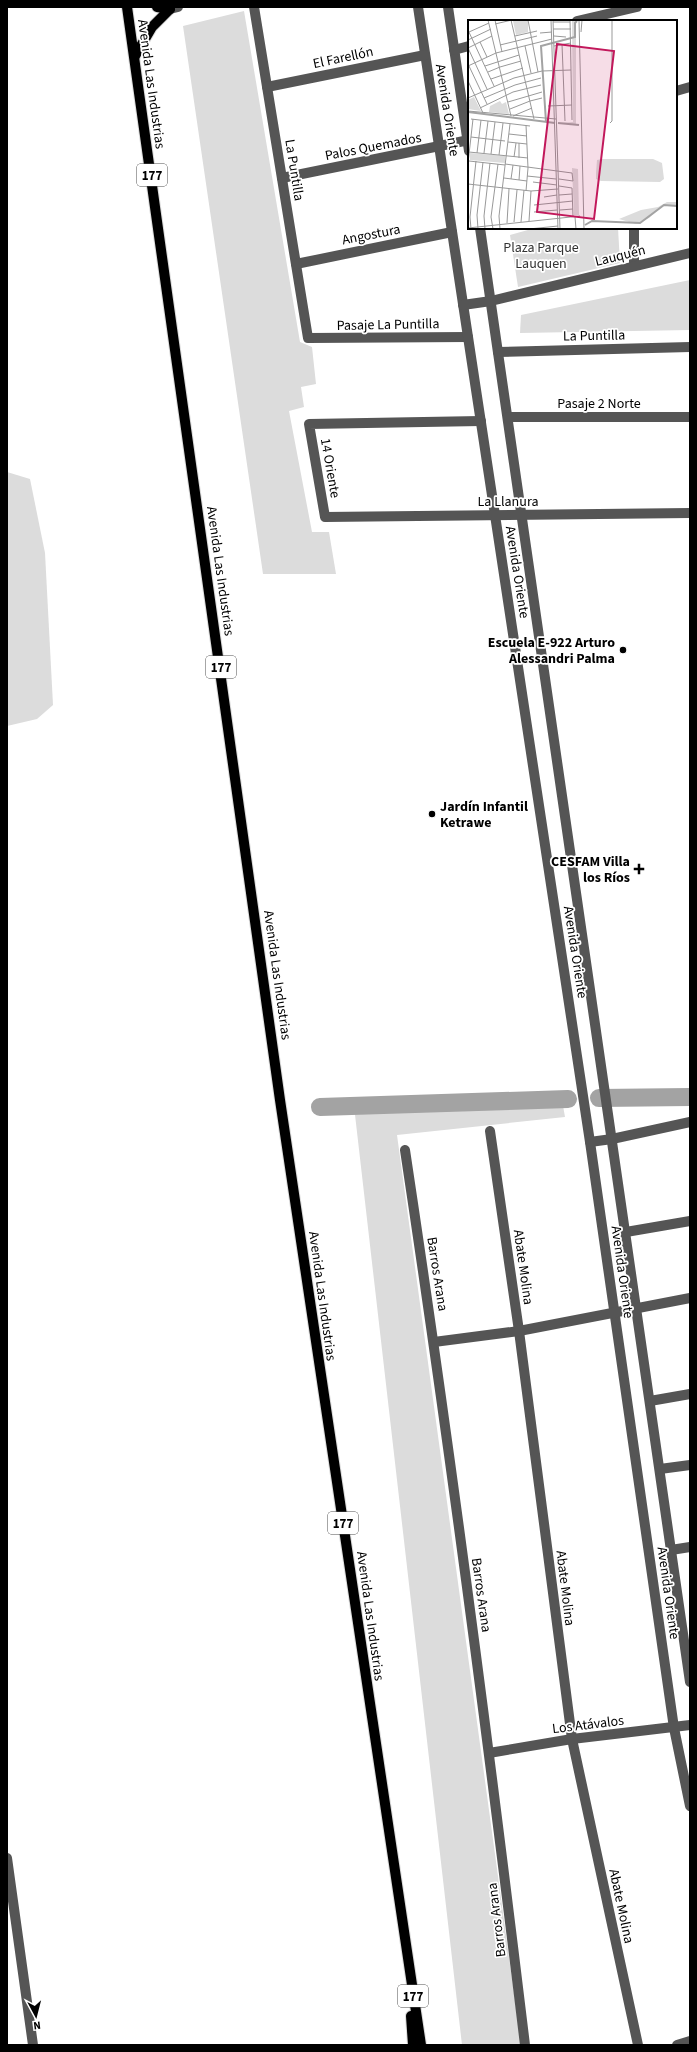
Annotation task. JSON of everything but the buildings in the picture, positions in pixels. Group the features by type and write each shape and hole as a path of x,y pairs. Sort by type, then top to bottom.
{"main road":[{"name":"Avenida Las Industrias","path":"127,7 273,1041 280,1100 421,2045"},
{"path":"157,7 174,8"},
{"path":"135,56 152,27 174,8"},
{"name":"Avenida Las Industrias","path":"406,1946 413,2045"}],"street":[{"name":"La Puntilla","path":"254,7 308,338"},
{"name":"Avenida Oriente","path":"418,7 590,1142 674,1728 690,1806"},
{"name":"Avenida Oriente","path":"448,7 468,140"},
{"path":"581,20 637,7"},
{"path":"454,50 468,46"},
{"name":"El Farellón","path":"267,87 425,54"},
{"path":"677,90 690,87"},
{"name":"Palos Quemados","path":"282,178 468,140"},
{"name":"Avenida Oriente","path":"480,229 671,1550 686,1628 690,1682"},
{"path":"634,229 634,266"},
{"name":"Angostura","path":"296,264 452,232"},
{"name":"Lauquén","path":"463,305 491,301 690,253"},
{"name":"Pasaje La Puntilla","path":"308,338 468,337"},
{"name":"La Puntilla","path":"498,352 690,347"},
{"name":"Pasaje 2 Norte","path":"508,417 690,417"},
{"name":"14 Oriente","path":"325,517 309,424 481,421"},
{"name":"La Llanura","path":"325,517 690,513"},
{"path":"590,1142 612,1139 690,1122"},
{"name":"Abate Molina","path":"490,1131 519,1331 572,1739 638,2045"},
{"name":"Barros Arana","path":"405,1150 434,1342 490,1753 525,2045"},
{"path":"626,1232 690,1221"},
{"path":"434,1342 519,1331 615,1314 636,1307 690,1298"},
{"path":"650,1400 690,1394"},
{"path":"660,1469 690,1465"},
{"path":"671,1550 690,1547"},
{"name":"Los Atávalos","path":"490,1753 572,1739 690,1725"},
{"path":"7,1858 32,2045"},
{"path":"677,2045 690,2041"}],"green space":[{"path":"244,11 300,342 312,347 316,384 301,387 304,407 289,411 312,532 329,532 336,574 263,574 183,26"},
{"name":"Plaza Parque Lauquen","path":"531,229 618,229 620,263 518,287 510,235"},
{"path":"690,280 690,330 520,333 521,315"},
{"path":"7,472 30,479 45,553 53,705 37,719 7,726"},
{"path":"562,1100 565,1117 397,1135 521,2045 462,2045 354,1106"}],"waterway":[{"path":"599,1098 690,1097"},
{"path":"320,1107 568,1099"}],"place":[{"name":"Escuela E-922 Arturo Alessandri Palma","path":"623,650"},
{"name":"Jardín Infantil Ketrawe","path":"432,814"},
{"name":"CESFAM Villa los Ríos","path":"639,869"}]}
